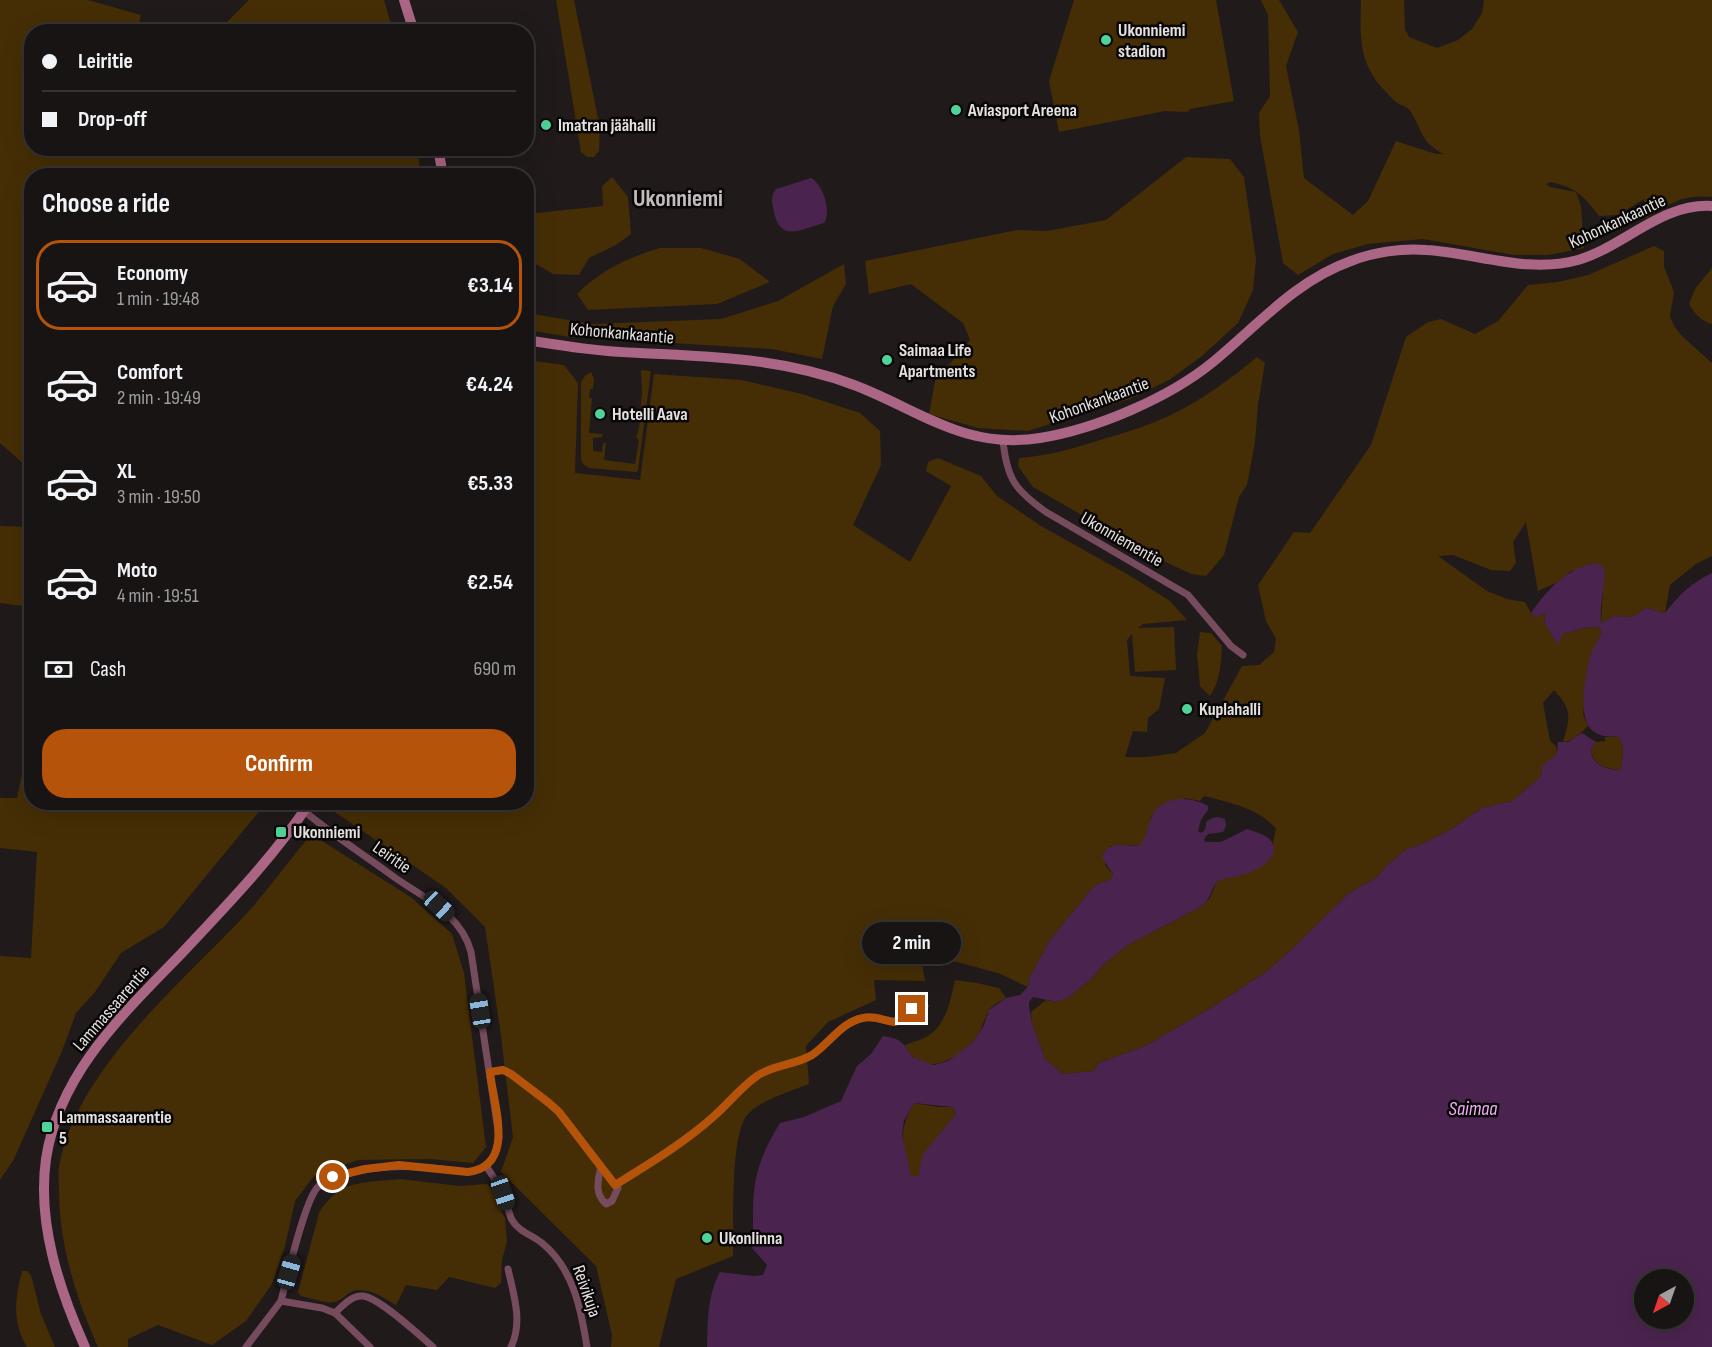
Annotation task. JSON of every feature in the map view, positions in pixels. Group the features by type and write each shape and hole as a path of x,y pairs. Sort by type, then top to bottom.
{"street":[{"path":"404,0 412,24"},
{"name":"Kohonkankaantie","path":"534,341 603,351 732,357 773,363 816,372 854,385 956,432 1003,441 1042,438 1069,431 1151,401 1187,381 1293,292 1318,276 1354,259 1388,252 1428,250 1511,263 1557,264 1580,259 1596,252 1672,212 1688,207 1712,206"},
{"name":"Ukonniementie","path":"1003,441 1008,472 1015,486 1025,496 1046,512 1188,595 1231,646 1243,655"},
{"name":"Lammassaarentie","path":"85,1347 57,1272 45,1215 46,1158 58,1116 78,1073 108,1031 228,904 305,810"},
{"name":"Leiritie","path":"311,810 397,879 439,906 462,932 471,952 499,1137 495,1154 486,1166"},
{"path":"600,1166 597,1188 599,1198 606,1204 612,1202 617,1186 712,1118 754,1078 767,1070 789,1065 811,1055 841,1029 856,1020 872,1017 895,1022 912,1009 925,1006"},
{"path":"490,1072 503,1070 538,1094 559,1112 617,1186"},
{"path":"246,1347 281,1301 309,1205 318,1187 325,1181 365,1169 386,1166 399,1165 468,1172 478,1171 486,1166"},
{"name":"Reivikuja","path":"486,1166 503,1193 512,1220 519,1229 541,1242 559,1260 567,1272 583,1320 587,1347"},
{"path":"508,1269 518,1321 517,1334 511,1347"},
{"path":"335,1313 349,1301 364,1296 375,1300 389,1310 433,1347"},
{"path":"281,1301 322,1308 335,1313 370,1347"}],"shaded area":[{"path":"0,0 88,0 141,15 139,24 24,24 24,156 418,156 420,168 24,168 24,464 0,443"},
{"path":"249,0 384,0 391,24 225,24"},
{"path":"556,0 574,0 600,128 599,151 594,157 587,157 581,152"},
{"path":"1074,0 1216,0 1234,101 1190,109 1188,112 1165,111 1059,132 1049,81"},
{"path":"1261,0 1279,0 1298,32 1286,66 1299,130 1304,178 1353,215 1368,201 1396,141 1436,154 1444,154 1431,146 1423,136 1410,110 1392,98 1370,71 1361,38 1361,0 1404,0 1405,29 1409,37 1437,48 1458,40 1472,29 1482,13 1484,0 1712,0 1712,197 1684,199 1645,219 1644,199 1618,215 1599,216 1576,192 1581,206 1584,248 1549,255 1514,255 1423,239 1368,244 1333,254 1298,275 1283,263 1260,136 1259,113 1270,96 1268,15","holes":["1551,182 1576,192 1550,187 1546,184"]},
{"path":"1186,157 1230,159 1244,177 1256,259 1253,290 1238,323 1202,356 1169,380 1130,399 1028,431 978,428 929,414 935,381 970,340 963,323 911,284 869,294 865,261 1017,230 1047,231 1106,220"},
{"path":"612,177 628,197 631,234 616,245 589,258 579,275 553,274 534,263 534,213 603,206 602,186"},
{"path":"1654,246 1664,251 1664,267 1674,292 1670,316 1674,326 1712,363 1712,556 1696,564 1670,585 1665,613 1646,608 1632,617 1614,616 1601,623 1604,567 1571,571 1558,582 1538,591 1526,522 1513,542 1516,563 1510,571 1491,570 1453,555 1438,556 1487,591 1507,599 1525,602 1536,617 1546,613 1544,622 1558,644 1563,634 1598,627 1602,632 1593,651 1583,714 1588,726 1573,739 1563,742 1568,714 1564,703 1554,690 1543,703 1550,741 1556,746 1557,753 1538,779 1512,801 1482,808 1450,830 1407,849 1388,864 1376,878 1349,893 1267,971 1211,1008 1145,1046 1099,1063 1094,1071 1063,1074 1045,1059 1032,1023 1031,1012 1046,1000 1057,1002 1069,997 1128,945 1202,906 1210,898 1216,883 1222,879 1250,872 1274,849 1276,829 1262,816 1243,807 1204,796 1200,801 1185,798 1151,816 1146,839 1140,845 1110,846 1105,865 1113,874 1111,879 1094,886 1050,940 1030,977 1028,987 998,973 957,962 921,958 925,981 874,980 876,1000 828,1022 806,1046 809,1084 765,1102 749,1112 745,1118 740,1130 735,1165 733,1256 676,1279 659,1347 611,1347 612,1335 596,1266 501,1172 513,1137 485,927 446,888 332,810 534,810 534,361 564,365 578,383 575,473 640,480 654,374 741,380 802,394 860,413 880,431 881,465 853,525 910,562 951,486 926,471 928,462 938,458 981,476 997,496 1041,526 1170,601 1187,620 1143,624 1138,628 1174,627 1176,670 1135,672 1132,634 1127,640 1130,676 1165,678 1159,709 1148,718 1147,732 1133,731 1125,757 1147,757 1176,753 1205,733 1242,666 1259,665 1274,652 1276,639 1266,621 1258,585 1294,532 1310,533 1371,445 1406,337 1428,322 1441,319 1475,334 1498,321 1528,285 1558,282 1588,275"},
{"path":"660,248 701,248 740,259 770,282 717,304 588,310 577,294 595,278 636,256"},
{"path":"844,264 846,284 833,306 822,359 772,349 570,337 534,331 534,314 592,324 721,319 778,301"},
{"path":"1712,268 1711,324 1698,316 1689,304 1695,289"},
{"path":"1257,357 1265,363 1247,485 1239,497 1224,555 1206,576 1191,574 1155,557 1033,487 1018,466 1019,458 1070,449 1128,432 1164,418 1206,395"},
{"path":"641,370 651,371 638,470 636,472 589,468 583,464 581,459 581,382 591,372 594,379 589,398 592,398 589,433 603,434 602,437 593,438 593,451 602,452 603,443 606,443 604,460 635,464 642,394"},
{"path":"0,526 24,527 24,606 0,603"},
{"path":"1200,632 1211,633 1222,646 1218,679 1210,696 1200,686 1197,654"},
{"path":"1605,737 1620,737 1623,754 1620,770 1610,769 1594,759 1591,749 1596,742 1605,741"},
{"path":"24,764 24,810 260,810 164,927 121,953 95,992 76,1013 62,1051 13,1161 0,1180 0,956 31,958 37,852 0,848 0,798 17,798"},
{"path":"311,834 412,898 452,934 464,973 486,1147 473,1163 430,1159 358,1160 314,1176 295,1201 285,1246 272,1284 246,1321 212,1345 158,1325 128,1339 128,1347 98,1347 76,1290 62,1230 59,1170 69,1131 87,1096 109,1062 164,998 248,912"},
{"path":"955,980 999,988 1006,998 990,1009 977,1035 962,1051 946,1061 929,1064 921,1062 912,1056 905,1045 926,1037 937,1028 948,1009"},
{"path":"914,1103 953,1107 956,1114 928,1152 919,1176 911,1176 903,1139 905,1123"},
{"path":"400,1179 460,1186 487,1184 493,1190 505,1219 507,1241 502,1260 501,1283 495,1288 449,1277 437,1290 406,1285 396,1305 375,1293 363,1290 351,1292 335,1302 322,1302 301,1296 298,1292 319,1213 327,1202 344,1188"},
{"path":"22,1271 27,1271 31,1275 41,1314 55,1347 27,1347 22,1338 16,1310"}],"water":[{"path":"811,178 819,186 825,199 827,212 824,223 793,231 781,228 772,203 774,192 776,189"},
{"name":"Saimaa","path":"1596,563 1604,567 1601,623 1614,616 1632,617 1646,608 1665,613 1686,590 1712,573 1712,1347 707,1347 710,1299 720,1272 763,1275 767,1265 752,1248 754,1192 763,1156 780,1123 804,1117 841,1101 857,1066 871,1054 883,1036 901,1042 912,1057 934,1065 948,1061 973,1042 984,1025 989,1010 1006,998 1020,995 1028,987 1030,977 1050,940 1094,886 1111,879 1113,874 1102,858 1105,852 1118,845 1140,845 1145,838 1153,814 1164,803 1186,799 1208,806 1201,820 1198,831 1200,833 1205,830 1206,822 1210,819 1217,817 1225,819 1226,826 1223,832 1208,834 1204,839 1205,842 1221,842 1247,829 1269,839 1274,846 1274,851 1264,865 1246,874 1217,882 1202,906 1128,945 1069,997 1057,1002 1033,997 1029,1002 1032,1023 1045,1059 1063,1074 1094,1071 1099,1063 1145,1046 1211,1008 1267,971 1349,893 1376,878 1388,864 1407,849 1450,830 1482,808 1512,801 1542,774 1541,766 1557,753 1558,742 1568,742 1582,733 1596,742 1591,749 1597,763 1605,768 1620,770 1623,754 1620,737 1596,733 1588,725 1585,716 1584,692 1588,667 1593,649 1602,632 1598,627 1589,627 1563,634 1558,645 1544,622 1546,613 1536,617 1531,613 1558,581 1575,570","holes":["914,1103 953,1107 956,1114 923,1154 918,1176 911,1176 902,1135 904,1121"]}],"place":[{"name":"Ukonniemi stadion","path":"1106,40"},
{"name":"Aviasport Areena","path":"956,110"},
{"name":"Imatran jäähalli","path":"546,125"},
{"name":"Saimaa Life Apartments","path":"887,360"},
{"name":"Hotelli Aava","path":"600,414"},
{"name":"Kuplahalli","path":"1187,709"},
{"name":"Ukonniemi","path":"281,832"},
{"name":"Lammassaarentie 5","path":"47,1127"},
{"name":"Ukonlinna","path":"707,1238"}],"district":[{"name":"Ukonniemi","path":"678,198"}],"route":[{"path":"333,1177 365,1169 399,1165 468,1172 478,1171 486,1166 492,1161 499,1137 490,1072 503,1070 538,1094 559,1112 615,1185 662,1156 712,1118 754,1078 767,1070 789,1065 811,1055 841,1029 856,1020 872,1017 895,1022 912,1009"}]}
